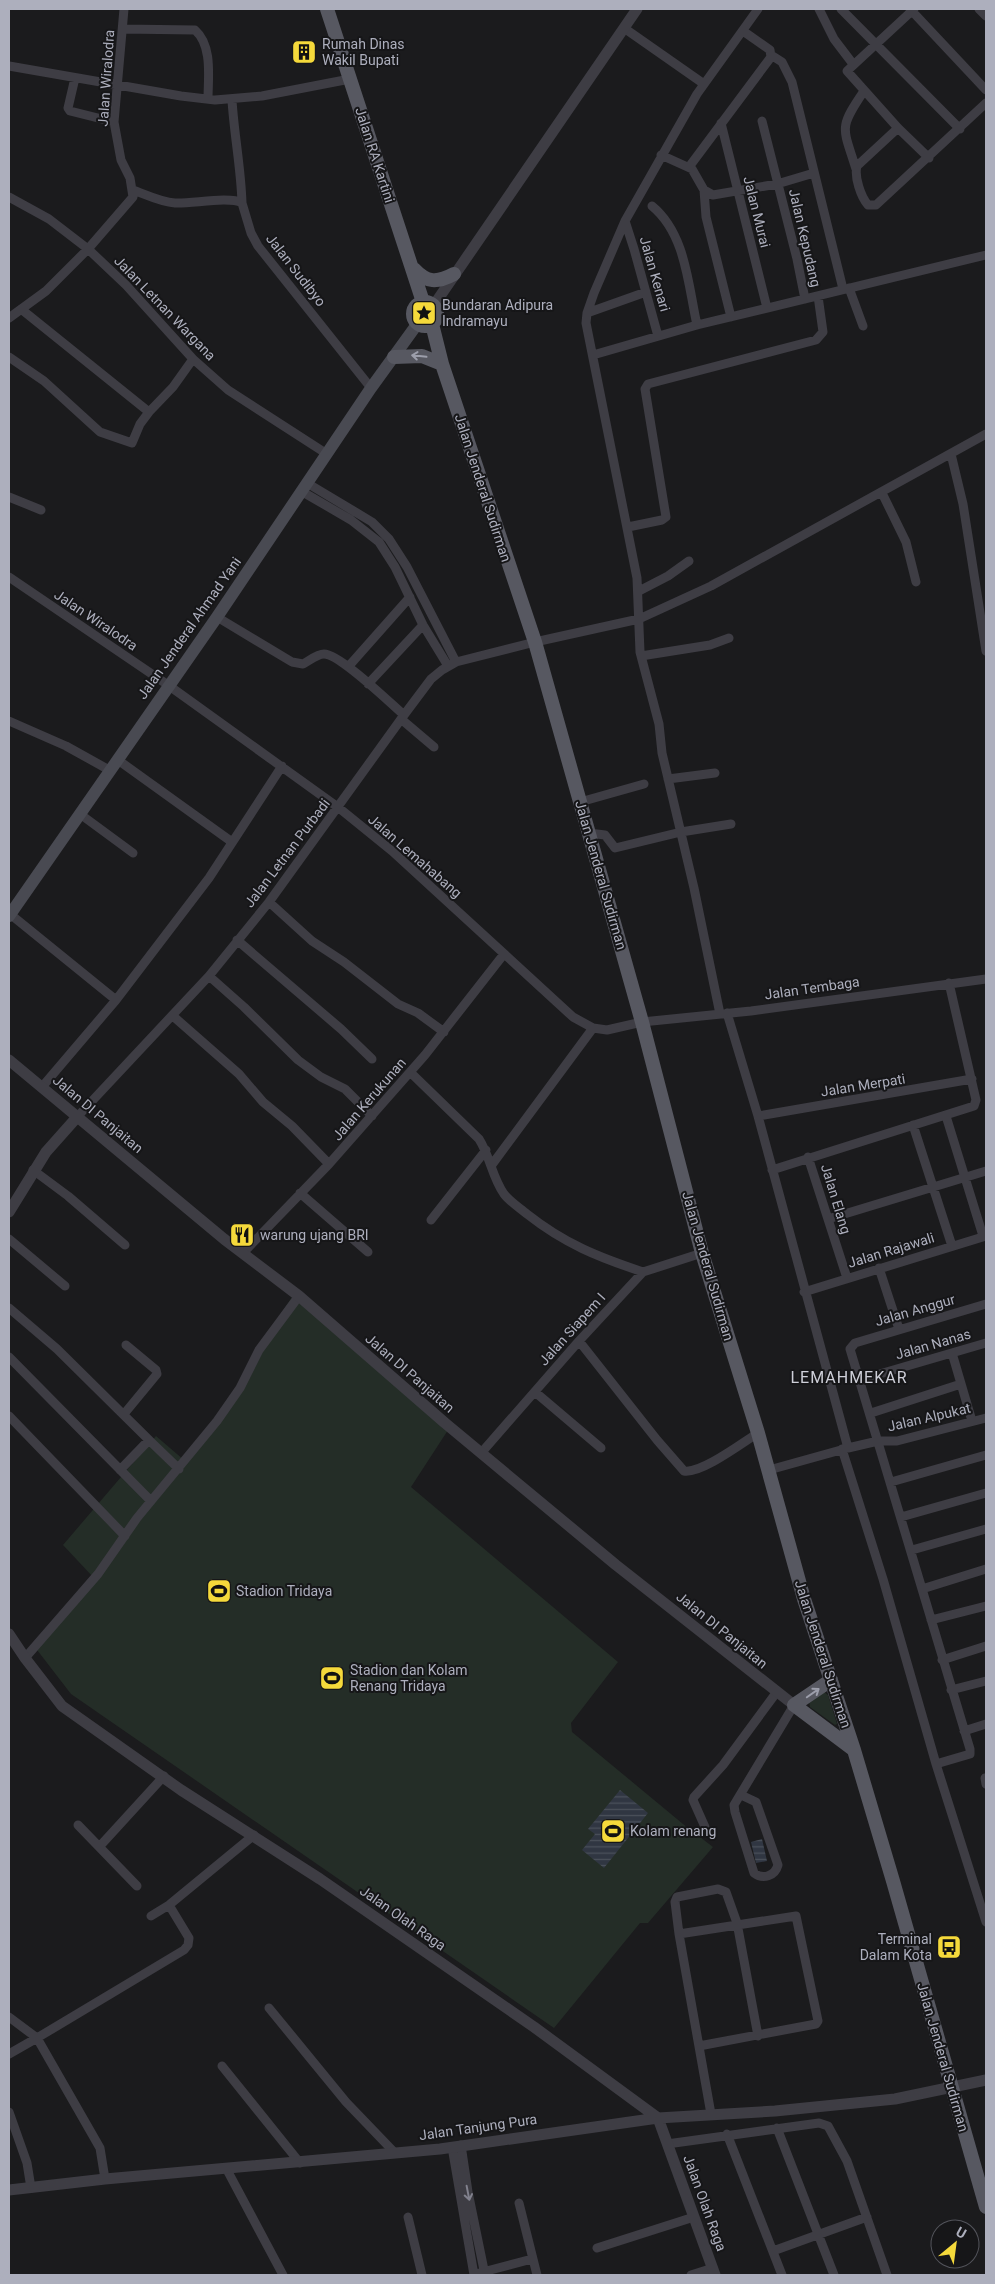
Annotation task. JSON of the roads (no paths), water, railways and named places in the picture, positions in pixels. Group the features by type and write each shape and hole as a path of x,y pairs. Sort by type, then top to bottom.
{"main road":[{"name":"Jalan RA Kartini","path":"327,9 411,266 428,304"},
{"path":"411,266 426,280 443,280 454,274"},
{"path":"418,304 428,304 437,315 425,324 413,312 418,304"},
{"name":"Jalan Jenderal Ahmad Yani","path":"9,915 217,617 371,388 394,357 425,324"},
{"name":"Jalan Jenderal Sudirman","path":"425,324 442,364 534,642 642,1022 702,1253 769,1470 804,1599 854,1750 893,1881 986,2207"},
{"path":"394,357 422,356 442,364"},
{"path":"831,1680 794,1706 854,1750"}],"street":[{"name":"Jalan Wiralodra","path":"124,9 114,122 121,160 133,190"},
{"path":"758,9 704,84 624,221 602,271 587,313 586,323 628,527 638,592 641,656 659,724 661,748 723,1014 758,1116 845,1448 936,1764 986,1922"},
{"path":"819,9 834,39 852,64"},
{"path":"841,9 960,129"},
{"path":"929,158 898,128 849,74 847,71 852,64 877,44 912,9 986,90"},
{"path":"979,9 986,16"},
{"path":"428,304 454,274 624,28 633,10"},
{"path":"624,28 704,84"},
{"path":"123,29 191,29 196,32 204,43 208,58 208,99"},
{"path":"743,31 770,50 771,55 782,62 792,82 814,174 846,289 863,326"},
{"path":"689,167 759,74 771,55"},
{"path":"9,66 208,99 232,100 303,90 350,79"},
{"path":"75,78 68,108 70,111 114,122"},
{"path":"864,91 848,113 844,131 865,201 872,206 929,158 986,103"},
{"name":"Jalan Sudibyo","path":"232,100 242,203 251,233 258,246 371,388"},
{"name":"Jalan Kepudang","path":"762,121 797,259 805,299"},
{"name":"Jalan Murai","path":"721,122 767,308"},
{"path":"856,169 898,128"},
{"path":"661,155 694,171 704,190 706,217 731,317"},
{"path":"704,190 713,195 738,192 814,174"},
{"path":"9,318 46,291 88,249 128,204 133,197 133,190 173,203 194,204 234,200 242,203"},
{"name":"Jalan Letnan Wargana","path":"9,198 49,219 88,249 126,285 192,359 254,408 327,454"},
{"path":"652,206 663,215 676,235 697,325"},
{"name":"Jalan Kenari","path":"624,221 658,336"},
{"path":"593,355 697,325 986,255"},
{"path":"587,313 646,292"},
{"path":"628,527 662,520 666,517 645,389 648,384 816,340 823,332 818,296"},
{"path":"21,309 149,412"},
{"path":"9,357 44,381 106,435 132,443 140,424 173,387 192,359"},
{"name":"Jalan Letnan Purbadi","path":"78,1116 209,976 269,902 431,679 452,664 639,616 711,586 986,434"},
{"path":"951,454 963,504 983,608 986,651"},
{"path":"304,487 373,535 385,551 423,625 452,664"},
{"path":"304,487 372,522 389,539 407,567 452,664"},
{"path":"882,493 906,542 916,582"},
{"path":"9,498 41,510"},
{"path":"638,592 668,576 689,561"},
{"name":"Jalan Wiralodra","path":"9,577 168,685"},
{"path":"348,667 410,598"},
{"path":"217,617 292,662 303,664 323,654 348,667 434,746"},
{"path":"368,684 423,625"},
{"path":"641,656 710,645 729,638"},
{"name":"Jalan Lemahabang","path":"168,685 339,808 392,851 573,1017 593,1028"},
{"path":"9,721 66,746 110,771"},
{"path":"118,760 232,842"},
{"path":"42,1087 116,1000 209,878 282,766"},
{"path":"668,779 715,773"},
{"path":"580,802 644,784"},
{"path":"80,814 133,853"},
{"path":"589,833 605,835 615,848 681,832 732,824"},
{"path":"269,902 312,941 344,962 398,1004 418,1013 444,1032"},
{"path":"9,915 116,1000"},
{"path":"237,940 340,1029 372,1060"},
{"name":"Jalan Kerukunan","path":"244,1253 330,1164 372,1116 444,1032 504,954"},
{"path":"209,976 244,1006 298,1060 320,1076 345,1089 372,1116"},
{"name":"Jalan Tembaga","path":"642,1022 723,1014 986,979"},
{"path":"772,1170 808,1157 974,1106 976,1100 972,1079 949,983"},
{"path":"173,1016 239,1074 263,1102 292,1126 330,1164"},
{"path":"491,1166 593,1028 607,1030 642,1022"},
{"name":"Jalan DI Panjaitan","path":"9,1060 224,1240 244,1253 299,1296 445,1423 616,1565 794,1706"},
{"path":"410,1072 472,1132 486,1150 492,1172 505,1194 536,1220 575,1247 642,1272 702,1253"},
{"name":"Jalan Merpati","path":"758,1116 972,1079"},
{"path":"9,1212 33,1170 46,1152 78,1116"},
{"path":"946,1116 964,1178 985,1236"},
{"path":"913,1125 952,1246"},
{"path":"431,1220 486,1150"},
{"name":"Jalan Elang","path":"808,1157 847,1278"},
{"path":"33,1170 68,1196 125,1245"},
{"path":"828,1219 986,1171"},
{"path":"300,1194 368,1252"},
{"name":"Jalan Rajawali","path":"804,1292 985,1236"},
{"path":"9,1239 65,1286"},
{"path":"880,1268 899,1329"},
{"name":"Jalan Siapem I","path":"482,1452 642,1272"},
{"path":"24,1658 98,1574 151,1500 179,1469 232,1402 259,1350 299,1296"},
{"name":"Jalan Anggur","path":"859,1380 850,1348 852,1344 986,1304"},
{"path":"9,1308 57,1349 179,1469"},
{"path":"579,1341 657,1440 684,1471 695,1469 713,1460 758,1433"},
{"name":"Jalan Nanas","path":"859,1380 986,1343"},
{"path":"124,1414 157,1374 156,1370 126,1345"},
{"path":"952,1353 972,1422"},
{"path":"9,1357 151,1500"},
{"path":"859,1380 871,1412 878,1441 912,1550 970,1754 936,1764"},
{"path":"871,1412 962,1384"},
{"path":"535,1392 600,1448"},
{"path":"9,1416 125,1536"},
{"name":"Jalan Alpukat","path":"769,1470 845,1448 878,1441 897,1441 986,1418"},
{"path":"120,1470 149,1440"},
{"path":"891,1482 986,1455"},
{"path":"901,1517 986,1493"},
{"path":"912,1550 986,1529"},
{"path":"922,1589 986,1569"},
{"path":"931,1620 986,1606"},
{"name":"Jalan Olah Raga","path":"9,1634 24,1658 62,1706 164,1776 181,1790 254,1835 542,2033 658,2118 714,2272"},
{"path":"942,1660 986,1646"},
{"path":"951,1690 986,1681"},
{"path":"705,1827 694,1797 723,1765 776,1693"},
{"path":"741,1795 756,1802 778,1865 776,1871 770,1875 761,1877 754,1873 734,1812 734,1804 794,1706"},
{"path":"964,1730 986,1724"},
{"path":"100,1846 164,1776"},
{"path":"78,1825 137,1886"},
{"path":"151,1916 169,1904 254,1835"},
{"path":"711,2114 679,1934 675,1902 677,1897 718,1889 726,1892 737,1923 758,2036"},
{"path":"9,2054 184,1950 188,1945 189,1938 169,1904"},
{"path":"679,1934 737,1923 796,1916 818,2021 816,2024 699,2046"},
{"path":"269,2008 346,2102 395,2153"},
{"path":"9,2016 37,2038 100,2148 105,2179"},
{"path":"222,2066 300,2162"},
{"name":"Jalan Tanjung Pura","path":"9,2190 105,2179 395,2153 658,2118 840,2105 895,2099 986,2080"},
{"path":"9,2112 27,2162 31,2188"},
{"path":"667,2144 819,2122 828,2126 847,2161 887,2275"},
{"path":"776,2128 834,2275"},
{"path":"727,2134 782,2275"},
{"path":"457,2146 485,2273"},
{"path":"457,2146 473,2275 532,2260"},
{"path":"226,2168 283,2275"},
{"path":"519,2203 537,2275"},
{"path":"408,2217 422,2275"},
{"path":"597,2248 694,2217"},
{"path":"773,2251 866,2217"},
{"path":"691,2275 714,2272"}],"water":[{"name":"Kolam renang","path":"620,1790 648,1813 604,1868 582,1850 595,1834 588,1829"},
{"path":"762,1839 767,1861 756,1863 751,1842"}],"place":[{"name":"Rumah Dinas Wakil Bupati","path":"304,52"},
{"name":"Bundaran Adipura Indramayu","path":"424,313"},
{"name":"warung ujang BRI","path":"242,1235"},
{"name":"Stadion Tridaya","path":"219,1591"},
{"name":"Stadion dan Kolam Renang Tridaya","path":"332,1678"},
{"name":"Kolam renang","path":"613,1831"},
{"name":"Terminal Dalam Kota","path":"949,1947"}],"district":[{"name":"LEMAHMEKAR","path":"849,1377"}]}
